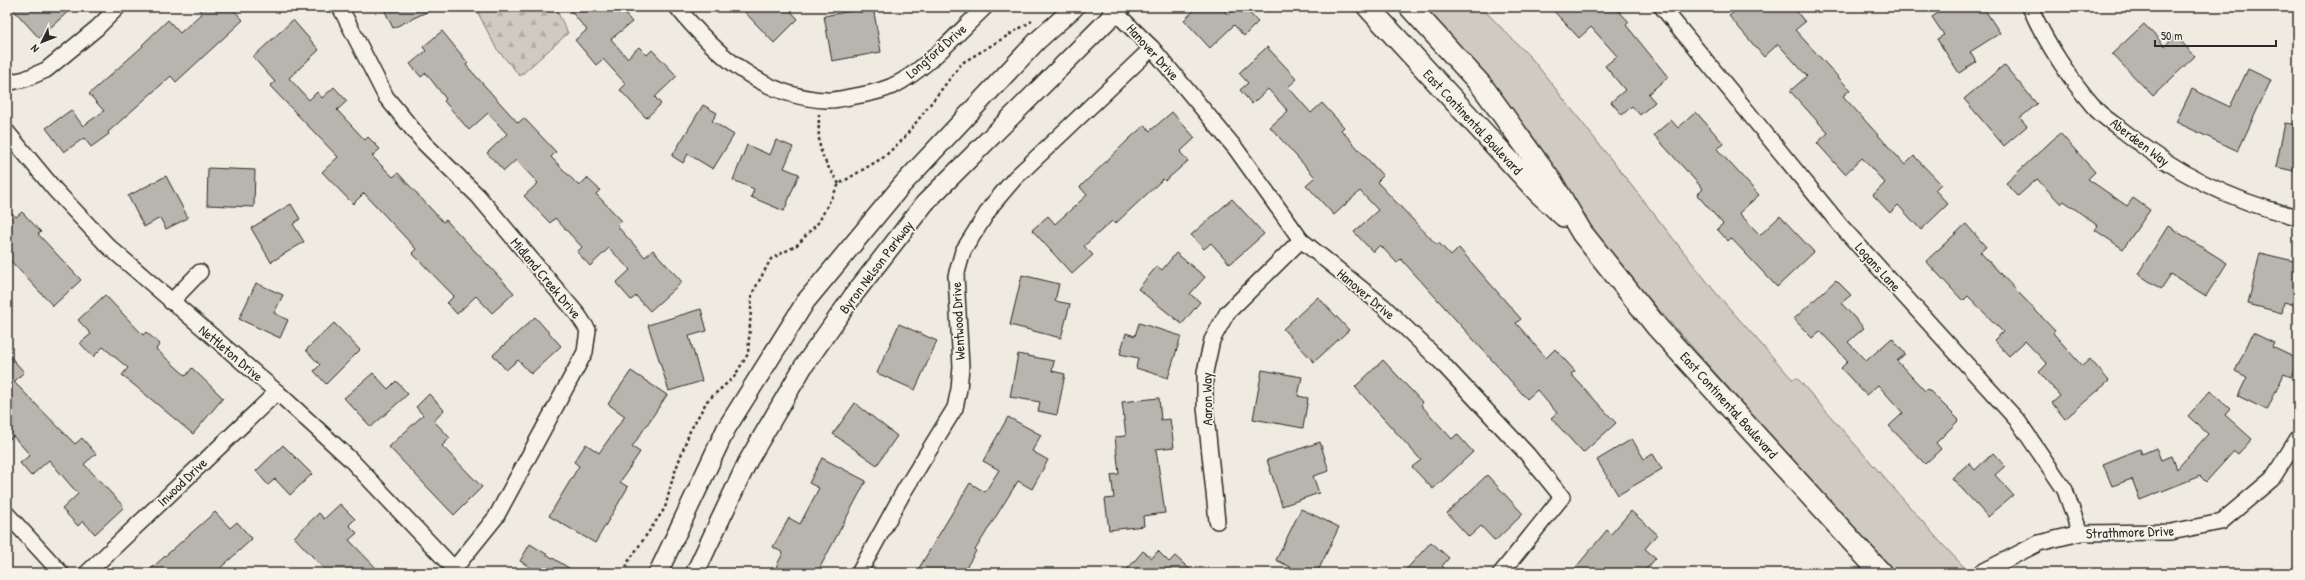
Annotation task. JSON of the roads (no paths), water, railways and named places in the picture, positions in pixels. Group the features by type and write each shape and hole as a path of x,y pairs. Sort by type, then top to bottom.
{"main road":[{"name":"East Continental Boulevard","path":"1368,7 1538,192 1582,233 1657,326 1881,573"},
{"name":"East Continental Boulevard","path":"1410,7 1482,86 1553,184 1582,233"}],"street":[{"path":"7,82 25,79 46,70 97,28 118,7"},
{"name":"Midland Creek Drive","path":"340,7 386,97 424,143 478,196 578,315 588,330 585,352 496,518 456,571"},
{"name":"Longford Drive","path":"677,7 695,29 720,53 745,73 771,87 804,98 828,101 883,91 902,81 933,57 985,7"},
{"path":"658,573 726,429 806,301 902,184 1037,41 1075,7"},
{"name":"Logans Lane","path":"1662,7 1840,225 2018,421 2065,490 2080,533"},
{"name":"Aberdeen Way","path":"2030,7 2036,21 2068,72 2094,108 2135,141 2178,171 2270,211 2298,217"},
{"name":"Hanover Drive","path":"1116,9 1152,48 1236,150 1301,240 1383,306 1440,361 1527,454 1562,497 1501,573"},
{"name":"Byron Nelson Parkway","path":"695,573 748,461 803,367 855,293 925,203 1116,9"},
{"name":"Wentwood Drive","path":"859,573 904,491 955,408 959,389 961,367 956,276 962,252 992,205 1015,178 1152,48"},
{"name":"Nettleton Drive","path":"7,132 55,190 108,246 277,392 350,459 456,571"},
{"name":"Aaron Way","path":"1217,521 1205,407 1205,372 1212,340 1227,313 1301,240"},
{"path":"171,302 200,272"},
{"name":"Inwood Drive","path":"88,573 277,392"},
{"name":"Strathmore Drive","path":"1980,573 2039,543 2080,533 2171,532 2221,522 2272,479 2298,438"},
{"path":"7,514 61,573"}]}
